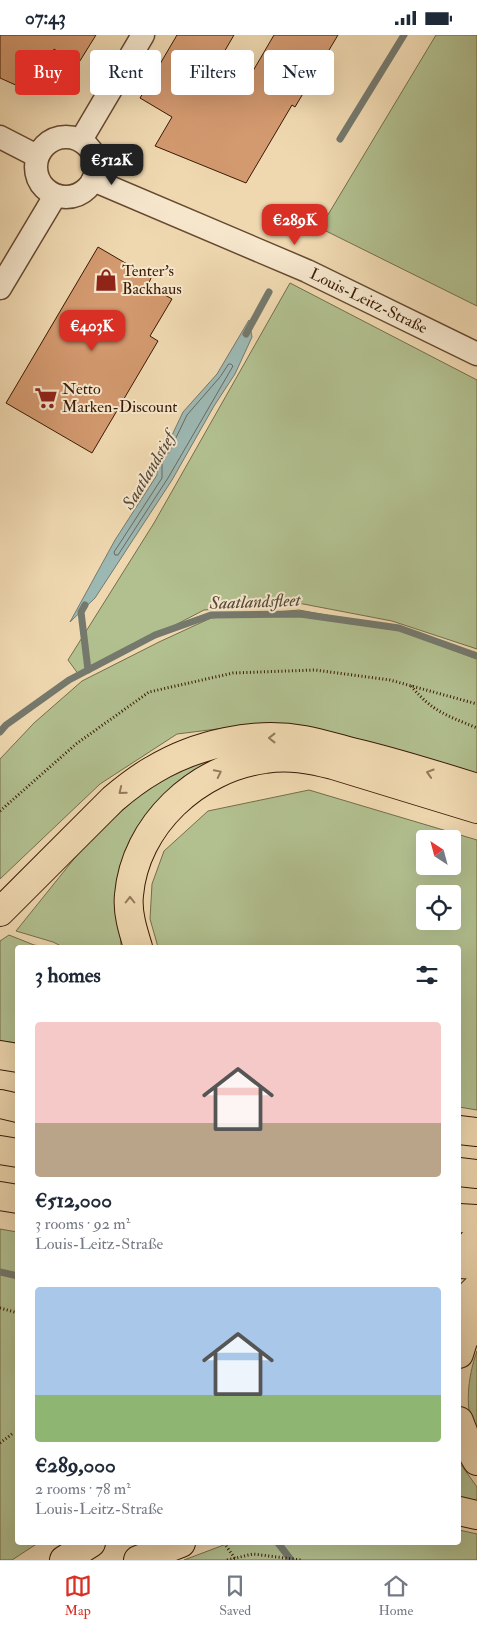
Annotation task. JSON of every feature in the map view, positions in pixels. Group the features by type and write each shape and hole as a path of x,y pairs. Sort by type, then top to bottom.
{"main road":[{"path":"0,912 113,799 133,783 169,761 201,749 251,739 303,740 394,762 477,788"},
{"path":"137,945 130,917 129,896 132,877 146,841 156,824 169,808 201,781 221,771 243,763 265,759 288,757 311,759 477,809"},
{"path":"0,1055 15,1058"},
{"path":"0,1104 15,1107"},
{"path":"461,1130 477,1132"},
{"path":"0,1150 15,1152"},
{"path":"461,1172 477,1174"},
{"path":"0,1196 15,1198"},
{"path":"461,1218 477,1219"},
{"path":"461,1255 477,1238"},
{"path":"461,1264 477,1265"},
{"path":"461,1304 477,1288"},
{"path":"461,1348 477,1316"},
{"path":"461,1426 477,1461"},
{"path":"461,1511 477,1515"},
{"path":"64,1560 89,1545"},
{"path":"127,1560 151,1545"},
{"path":"138,1560 176,1545"}],"street":[{"path":"81,140 143,35"},
{"path":"0,137 37,156"},
{"path":"71,137 81,140 90,148 95,158 94,180 87,190 78,196 66,198 55,196 45,190 38,180 35,168 37,156 51,140 71,137"},
{"name":"Louis-Leitz-Straße","path":"94,180 307,271 477,354"},
{"path":"0,288 55,196"}],"path":[{"path":"0,811 76,744 149,692 233,673 315,670 390,680 477,704"},
{"path":"411,685 423,701 439,713 477,728"},
{"path":"0,1308 15,1312"},
{"path":"0,1443 12,1434"},
{"path":"225,1545 236,1560"},
{"path":"227,1560 253,1554 300,1560"}],"green space":[{"path":"436,35 477,35 477,306 320,228"},
{"path":"290,283 477,380 477,649 392,621 298,603 204,610 79,675 68,660 154,523"},
{"path":"299,610 391,627 477,659 477,777 257,724 177,734 100,784 0,879 0,759 34,723 82,681 211,618"},
{"path":"228,756 187,776 154,805 132,838 118,895 121,945 59,945 16,931 90,839 159,781 194,764"},
{"path":"309,790 443,830 416,830 416,875 461,875 461,835 477,840 477,1110 461,1107 461,945 157,945 150,919 152,884 164,851 208,811"},
{"path":"9,935 34,945 15,945 15,1043 0,1041 0,941"},
{"path":"0,1229 15,1232 15,1545 35,1545 12,1560 0,1560"},
{"path":"477,1351 477,1435 470,1416 468,1394 471,1371"},
{"path":"461,1465 477,1487 477,1505 461,1502"},
{"path":"461,1530 477,1534 477,1560 184,1560 224,1545 461,1545"}],"water":[{"path":"249,320 252,337 235,374 214,406 172,480 95,598 70,622 115,540 157,475 156,459 165,450 183,412 217,374"}],"building":[{"path":"0,35 96,35 80,61 80,50 15,50 15,85 0,78"},
{"path":"177,35 234,35 225,50 171,50 171,95 254,95 254,69 264,52 264,95 302,95 295,107 292,105 246,183 155,146 172,117 140,98 142,95 161,95 161,62"},
{"path":"274,35 338,35 329,50 265,50"},
{"path":"98,247 151,278 148,285 172,299 150,336 158,341 92,453 6,403"}],"waterway":[{"name":"Saatlandstief","path":"340,139 404,35"},
{"name":"Saatlandstief","path":"246,334 269,292"},
{"name":"Saatlandstief","path":"85,605 81,612 88,670"},
{"name":"Saatlandsfleet","path":"0,732 6,725 69,680 155,635 211,615 300,614 399,628 477,656"},
{"path":"0,1272 15,1275"},
{"path":"280,1545 291,1560"}],"place":[{"name":"Tenter’s Backhaus","path":"106,280"},
{"name":"Netto Marken-Discount","path":"46,398"}]}
